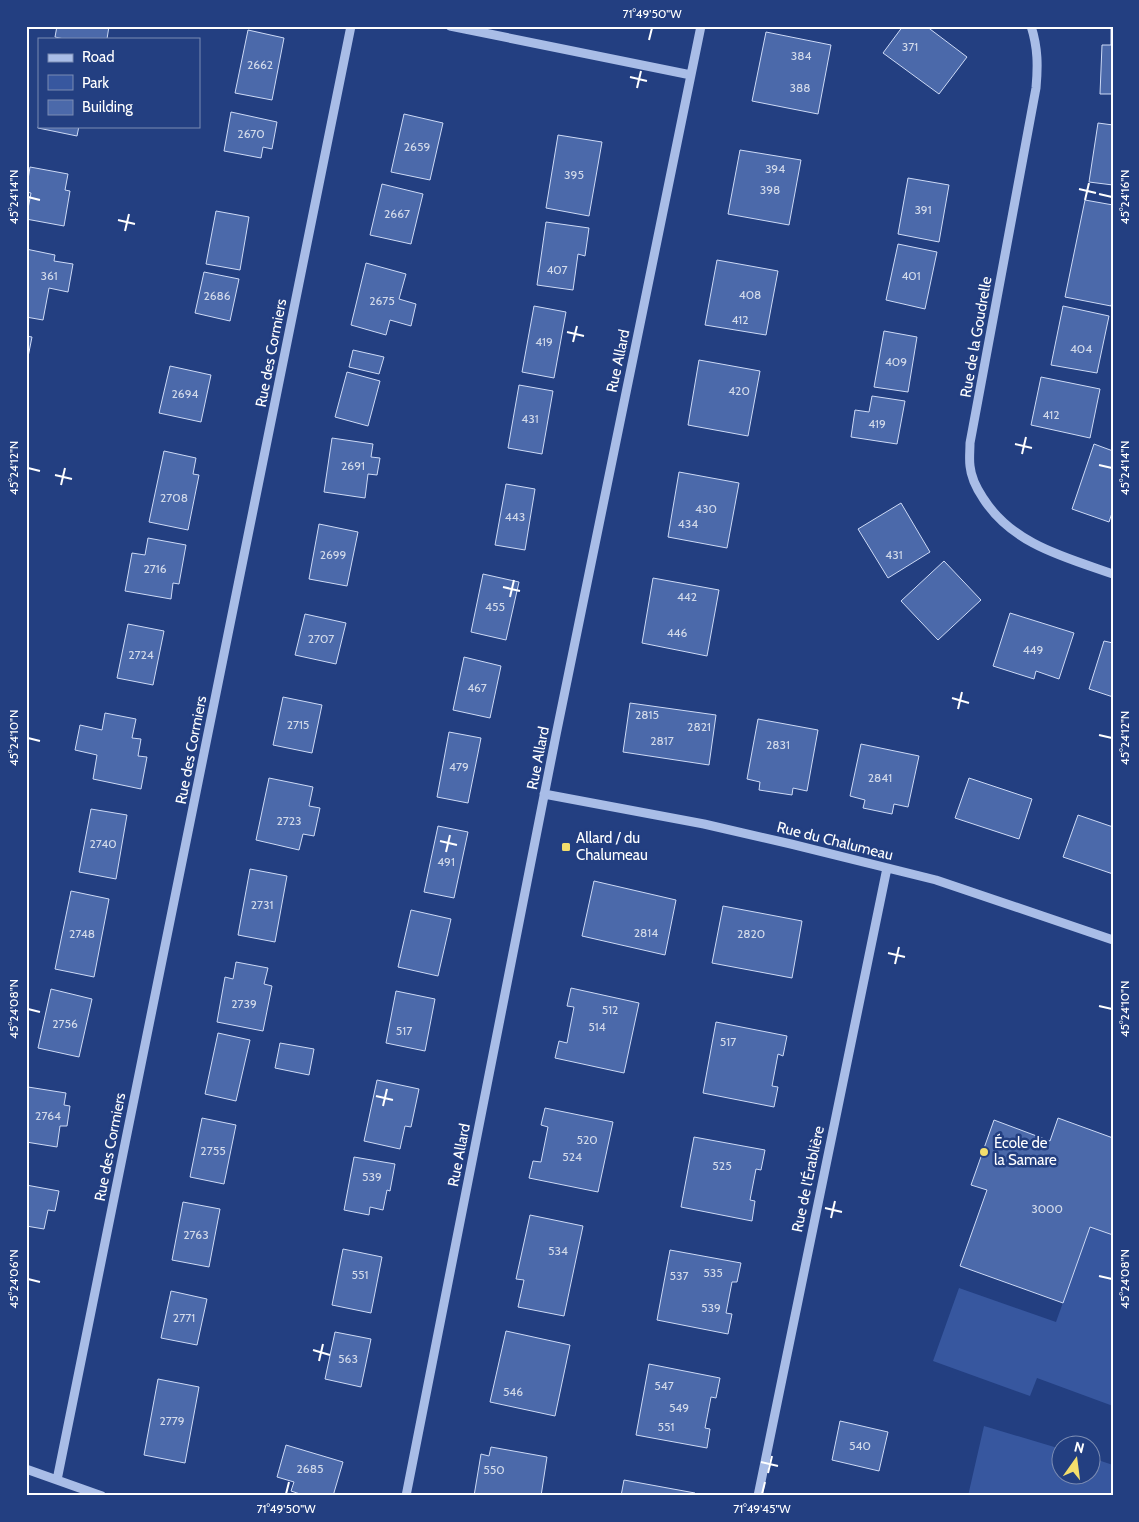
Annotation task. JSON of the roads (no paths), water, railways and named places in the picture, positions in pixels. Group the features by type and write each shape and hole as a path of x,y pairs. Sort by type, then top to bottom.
{"street":[{"name":"Rue des Cormiers","path":"57,1480 351,26"},
{"path":"450,26 691,75"},
{"name":"Rue Allard","path":"406,1496 544,794 701,26"},
{"name":"Rue de la Goudrelle","path":"1031,26 1036,43 1038,66 1036,88 970,443 970,468 977,489 988,507 1001,521 1022,538 1040,548 1113,574"},
{"name":"Rue du Chalumeau","path":"544,794 704,824 887,868 953,885 1113,940"},
{"name":"Rue de l'Érablière","path":"758,1496 887,868"},
{"path":"26,1469 102,1496"}],"place":[{"name":"Allard / du Chalumeau","path":"566,847"},
{"name":"École de la Samare","path":"984,1152"}]}
